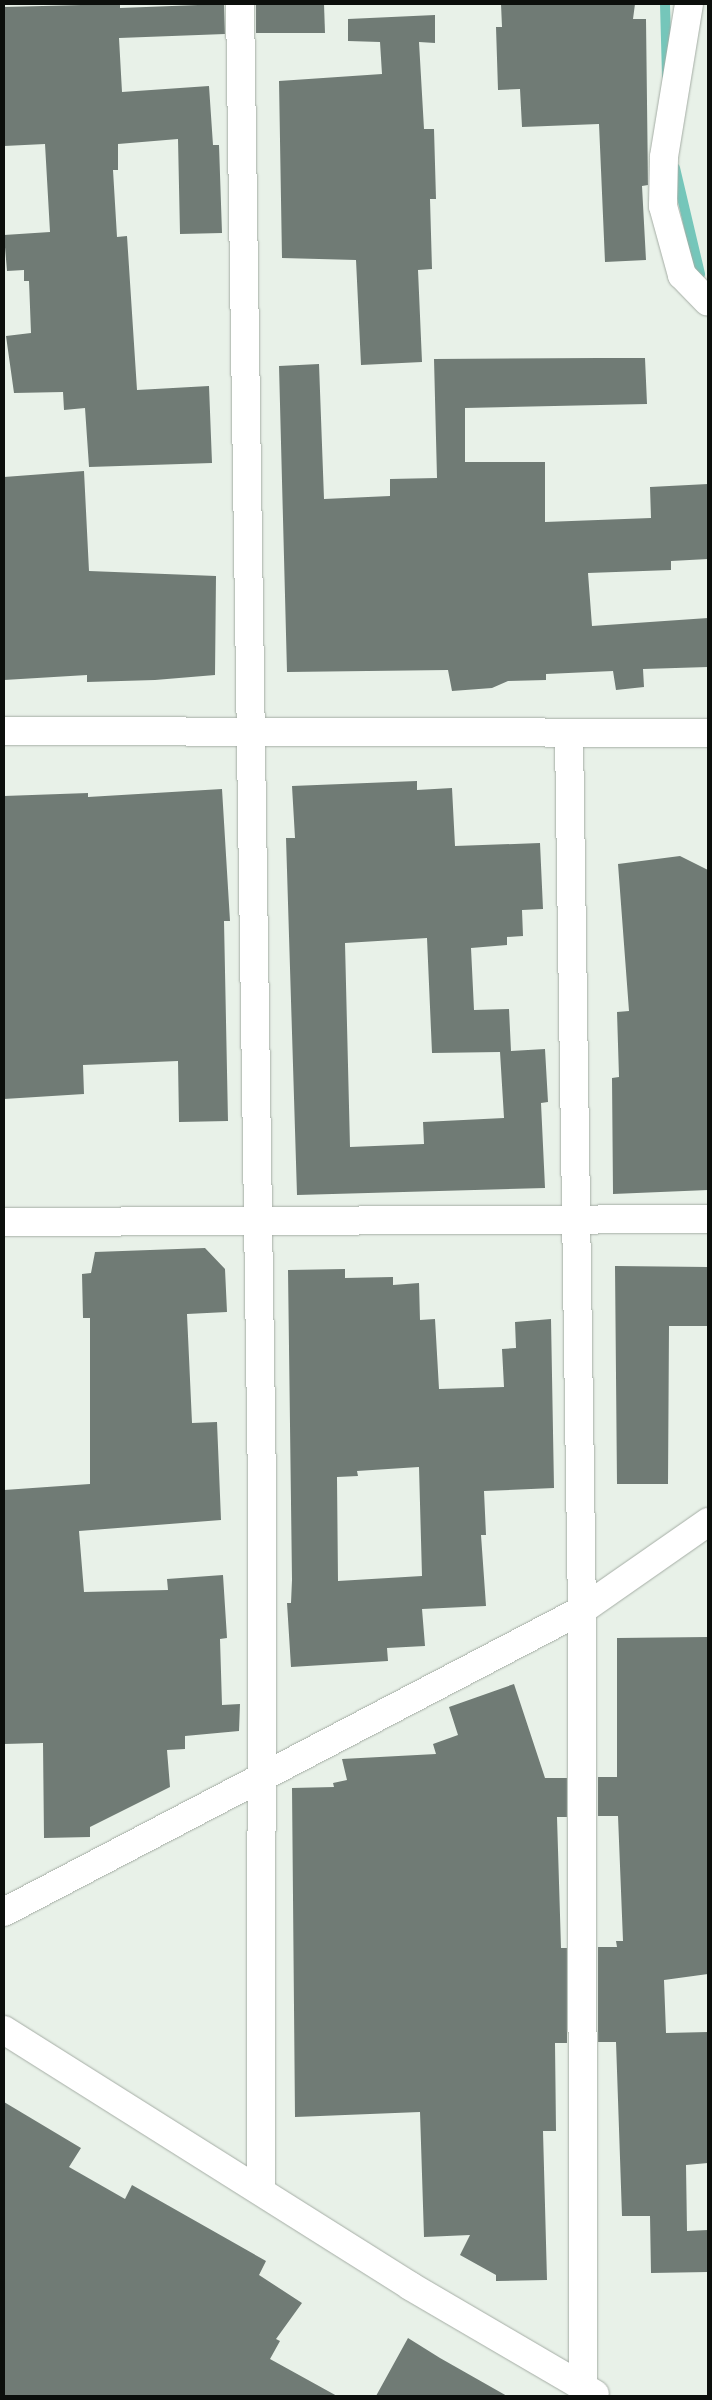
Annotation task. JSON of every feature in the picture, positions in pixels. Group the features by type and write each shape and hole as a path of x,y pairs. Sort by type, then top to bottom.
{"street":[{"path":"240,4 258,1219 261,1775 260,2190"},
{"path":"689,4 664,157 663,206 682,275 708,302"},
{"path":"4,731 252,730 570,736 708,733"},
{"path":"570,736 591,2392"},
{"path":"4,1222 258,1219 576,1220 708,1218"},
{"path":"4,1912 261,1775 582,1610 708,1522"},
{"path":"4,2030 410,2286 591,2392"}],"building":[{"path":"120,4 120,8 224,4 225,34 119,38 122,92 209,86 213,145 219,145 222,233 180,234 178,139 118,144 118,170 113,170 117,237 127,236 137,390 209,386 212,463 89,467 85,408 64,410 63,392 14,393 6,336 31,333 29,281 24,281 24,270 7,271 4,235 50,232 45,144 4,146 4,7"},
{"path":"256,4 324,4 325,33 256,33"},
{"path":"501,4 635,4 633,19 646,19 648,185 642,186 646,260 605,262 599,124 522,127 520,89 498,90 496,27 502,27"},
{"path":"435,15 435,43 419,42 424,129 434,129 436,199 430,199 432,269 418,270 422,362 361,365 356,260 282,258 279,81 382,74 380,42 348,41 348,19"},
{"path":"645,358 647,404 465,408 465,462 545,462 545,522 651,518 650,487 708,484 708,559 671,561 671,570 588,573 592,626 708,618 708,667 643,669 644,687 616,690 613,671 546,674 546,680 508,681 492,688 452,691 448,670 287,672 279,366 319,364 324,499 390,496 390,479 437,478 434,359"},
{"path":"84,471 89,571 216,576 215,675 155,680 87,682 87,675 4,680 4,477"},
{"path":"417,781 417,790 452,788 455,846 540,843 543,909 522,910 523,936 507,937 507,945 471,948 474,1010 509,1009 511,1051 545,1049 548,1102 541,1103 545,1188 297,1195 286,838 295,838 292,786","holes":["427,938 432,1053 500,1052 504,1118 423,1122 424,1144 350,1147 345,943"]},
{"path":"222,789 230,921 224,921 228,1121 179,1122 178,1061 83,1065 84,1094 4,1099 4,796 88,793 88,797"},
{"path":"680,856 708,870 708,1190 613,1194 612,1078 619,1077 617,1012 629,1011 618,864"},
{"path":"205,1248 225,1269 227,1312 187,1314 192,1423 217,1422 221,1520 79,1531 84,1592 168,1590 167,1579 223,1575 227,1638 220,1639 222,1705 240,1704 239,1731 185,1736 185,1749 167,1750 170,1787 90,1827 90,1837 44,1838 43,1743 4,1744 4,1490 90,1484 90,1318 83,1318 82,1274 91,1273 95,1252"},
{"path":"615,1266 708,1267 708,1326 669,1326 668,1484 617,1484"},
{"path":"345,1269 345,1278 393,1277 393,1285 419,1283 420,1320 435,1319 439,1389 504,1387 502,1349 516,1348 515,1322 551,1319 554,1488 484,1491 486,1535 481,1535 486,1606 422,1609 425,1646 387,1648 388,1661 291,1667 287,1603 291,1603 292,1580 288,1270","holes":["419,1467 422,1576 338,1581 337,1477 358,1476 357,1471"]},
{"path":"708,1637 708,1974 664,1980 666,2033 708,2032 708,2163 686,2165 687,2231 708,2230 708,2272 651,2273 650,2216 622,2216 616,2042 598,2042 598,1947 617,1947 616,1941 623,1941 618,1816 598,1816 598,1777 617,1777 617,1638"},
{"path":"514,1684 545,1778 567,1778 567,1817 557,1817 561,1948 567,1948 567,2043 555,2043 556,2131 543,2131 547,2280 496,2281 496,2275 460,2255 470,2235 424,2237 420,2112 295,2117 292,1788 334,1787 333,1783 347,1780 342,1759 436,1754 433,1744 458,1735 449,1707"},
{"path":"4,2102 81,2148 69,2167 125,2199 132,2185 266,2261 259,2275 302,2303 276,2339 280,2341 270,2359 337,2396 4,2396"},
{"path":"408,2338 440,2358 507,2396 376,2396"}],"waterway":[{"path":"665,4 667,76"},
{"path":"675,168 700,274"}]}
